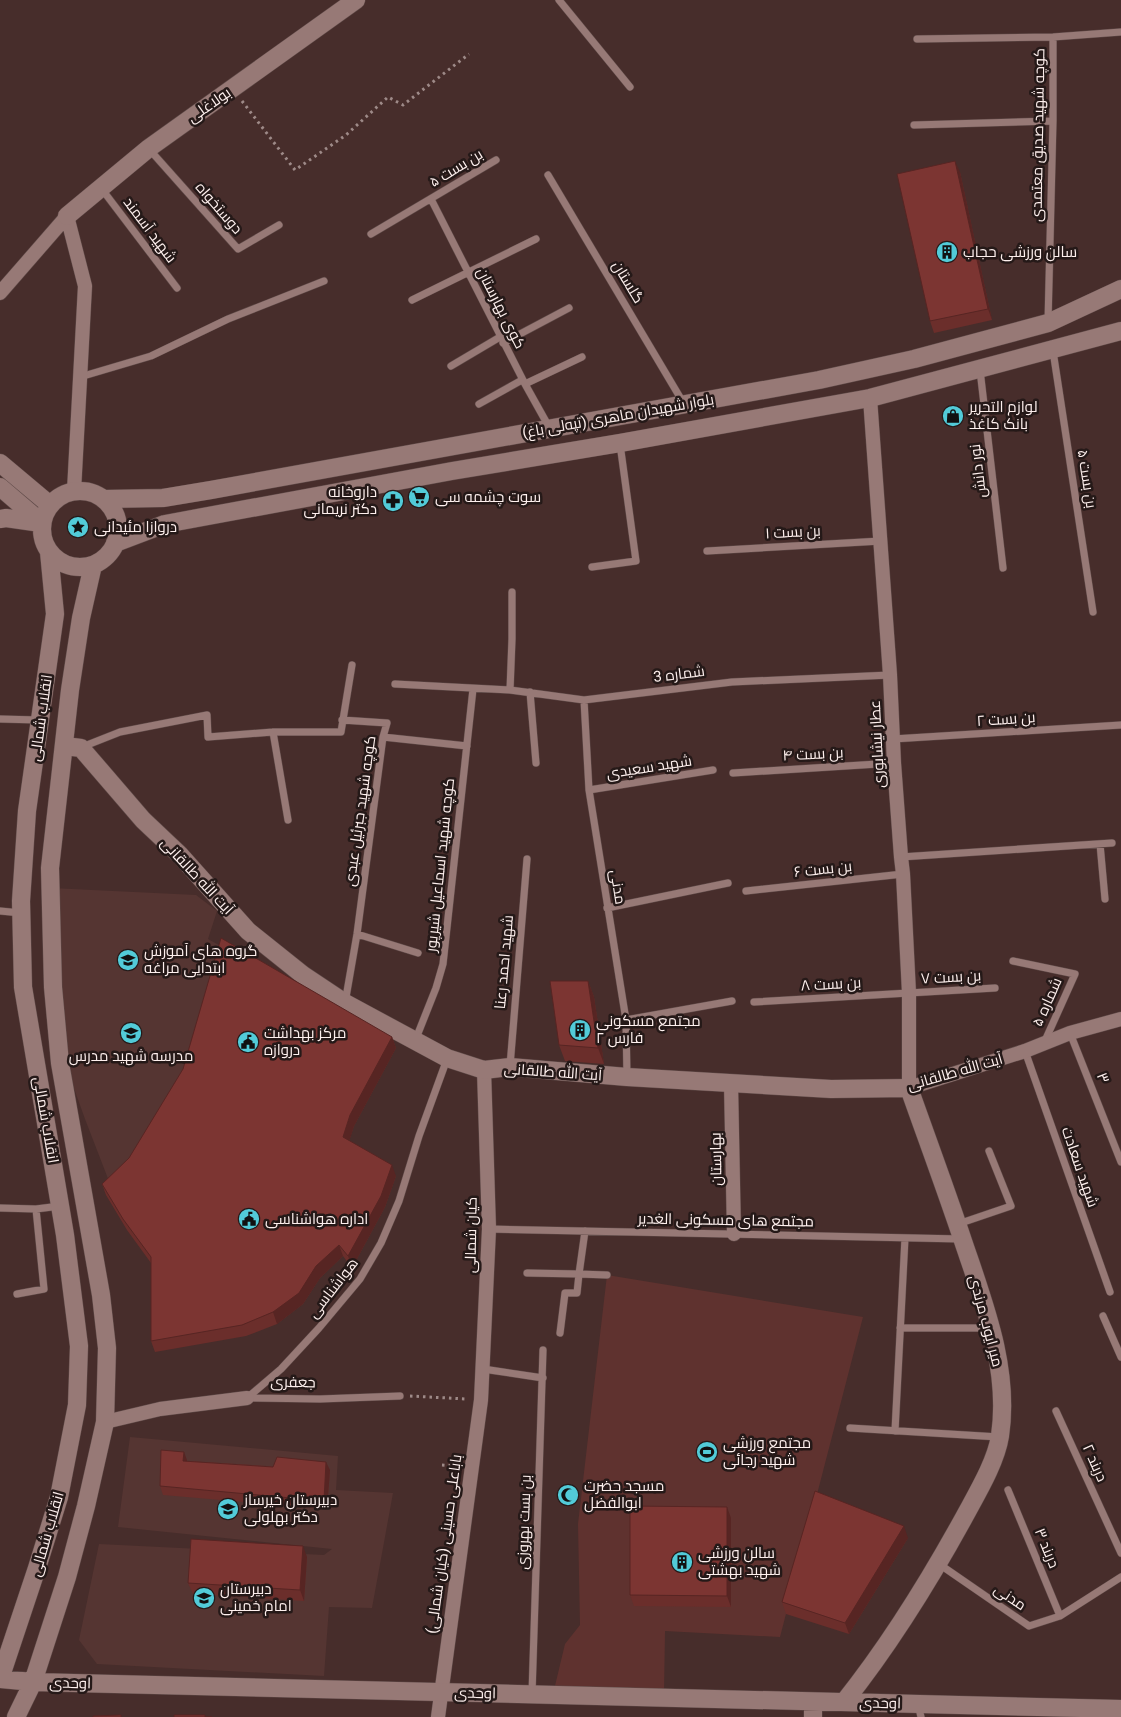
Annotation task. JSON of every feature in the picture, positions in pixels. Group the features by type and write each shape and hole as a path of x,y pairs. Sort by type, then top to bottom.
{"street":[{"name":"بولاغلی","path":"0,292 67,216 148,148 356,0"},
{"path":"67,216 85,286 74,491"},
{"name":"بلوار شهیدان ماهری (تپه‌لی باغ)","path":"104,499 163,498 819,380 905,361 1048,323 1121,289"},
{"path":"1048,323 1054,325 1060,334 1058,345 1053,350"},
{"name":"بلوار شهیدان ماهری (تپه‌لی باغ)","path":"116,543 165,524 452,471 620,444 870,398 1121,331"},
{"name":"عطار نیشابوری","path":"870,398 890,675 900,858 903,874 909,993 909,1088"},
{"path":"0,463 50,504"},
{"path":"0,487 42,523"},
{"path":"74,491 90,492 104,499 112,508 117,519 116,543 110,552 93,565 81,567 69,566 58,560 49,552 42,538 43,516 50,504 65,493 74,491"},
{"path":"0,519 6,518 42,523"},
{"name":"انقلاب شمالی","path":"0,1679 38,1568 59,1497 77,1405 79,1346 60,1206 23,987 21,913 27,811 55,614 49,552"},
{"name":"انقلاب شمالی","path":"16,1717 32,1682 67,1577 86,1506 105,1422 107,1348 101,1295 60,1063 53,987 50,868 58,788 73,747 70,690 81,618 93,565"},
{"name":"آیت الله طالقانی","path":"73,747 143,820 180,855 248,931 302,975 345,1003 447,1058 484,1070 510,1067 627,1077 831,1089 909,1088 1025,1051 1070,1033 1121,1019"},
{"name":"کیان شمالی","path":"481,1400 489,1229 484,1070"},
{"name":"بهارستان","path":"731,1083 734,1234"},
{"name":"میر ایوب مرندی","path":"844,1702 866,1674 939,1564 986,1477 1000,1437 1003,1393 998,1354 960,1232 909,1088"},
{"name":"جعفری","path":"105,1422 160,1408 247,1398"},
{"name":"باباعلی حسینی (کیان شمالی)","path":"438,1717 481,1400"},
{"path":"38,1568 42,1577 51,1582 59,1582 67,1577"},
{"name":"اوحدی","path":"0,1679 32,1682 532,1694 813,1709 844,1702 920,1711 1121,1709"}],"lane":[{"path":"559,0 630,87"},
{"path":"917,39 1053,37 1121,32"},
{"name":"کوچه شهید صدیق معتمدی","path":"1048,323 1053,37"},
{"path":"914,125 1053,121"},
{"name":"دوستخواه","path":"148,148 238,249 279,225"},
{"name":"بن بست ۵","path":"431,199 496,160"},
{"name":"گلستان","path":"548,175 684,404"},
{"name":"شهید آسمند","path":"101,188 177,288"},
{"path":"371,234 431,199"},
{"name":"کوی بهارستان","path":"431,199 502,340 550,428"},
{"path":"412,300 467,271 536,239"},
{"path":"80,377 151,356 228,319 324,281"},
{"path":"451,366 569,308"},
{"name":"بن بست ۵","path":"1053,350 1093,612"},
{"path":"479,404 582,357"},
{"name":"نور دانش","path":"980,370 1003,568"},
{"path":"592,567 636,561 620,444"},
{"name":"بن بست ۱","path":"707,551 881,541"},
{"path":"510,690 512,592"},
{"path":"342,720 352,665"},
{"name":"شماره 3","path":"395,684 510,690 584,700 732,682 890,675"},
{"name":"کوچه شهید اسماعیل شیرپور","path":"415,1041 436,988 443,964 473,689"},
{"path":"530,692 536,763"},
{"name":"مدنی","path":"584,700 589,790 626,1020 627,1077"},
{"name":"کوچه شهید جبرئیل عبدی","path":"73,747 120,732 207,715 208,737 272,732 341,732 342,720 387,723 383,737 357,934 345,1003"},
{"path":"0,719 41,720"},
{"name":"بن بست ۲","path":"893,739 1121,725"},
{"path":"272,732 288,820"},
{"path":"383,737 467,746"},
{"name":"بن بست ۴","path":"733,773 894,763"},
{"name":"شهید سعیدی","path":"589,790 713,770"},
{"path":"900,858 1112,843"},
{"path":"1100,844 1105,899"},
{"name":"شهید احمد رعنا","path":"510,1067 526,859"},
{"name":"بن بست ۶","path":"746,891 903,874"},
{"path":"608,908 728,884"},
{"path":"0,911 21,913"},
{"path":"357,934 418,953"},
{"name":"شماره ۵","path":"1013,961 1075,974 1044,1043"},
{"name":"بن بست ۷","path":"909,993 995,988"},
{"name":"بن بست ۸","path":"754,1002 909,993"},
{"path":"626,1020 732,1001"},
{"name":"۳","path":"1070,1033 1121,1162"},
{"name":"شهید سعادت","path":"1025,1051 1110,1292"},
{"name":"هواشناسی","path":"247,1398 280,1369 320,1328 360,1279 381,1243 399,1201 419,1136 447,1058"},
{"path":"960,1232 1010,1206 989,1151"},
{"path":"0,1208 36,1209 60,1206"},
{"path":"17,1294 44,1289 36,1209"},
{"name":"مجتمع های مسکونی الغدیر","path":"489,1229 905,1238 960,1232"},
{"path":"560,1333 565,1293 577,1293 584,1231"},
{"path":"896,1431 905,1238"},
{"path":"527,1273 607,1275"},
{"path":"1103,1316 1121,1357"},
{"path":"900,1328 990,1328"},
{"name":"بن بست بهروزی","path":"532,1694 543,1350"},
{"path":"483,1369 543,1378"},
{"name":"جعفری","path":"247,1398 320,1399 400,1396"},
{"name":"دربند ۲","path":"1056,1412 1121,1554"},
{"path":"850,1428 1000,1437"},
{"name":"دربند ۳","path":"1008,1490 1060,1616"},
{"name":"مدنی","path":"939,1564 1029,1626 1060,1616 1121,1577"}],"path":[{"path":"233,88 295,170 346,136 388,97 403,105 469,54"},
{"path":"400,1396 481,1400"}],"shaded area":[{"path":"51,888 196,895 217,911 208,939 226,949 187,1080 112,1189 66,1066"},
{"name":"مجتمع ورزشی شهید رجائی","path":"607,1275 863,1317 780,1637 665,1631 664,1693 554,1690 565,1644 580,1625 578,1524"},
{"path":"130,1437 338,1456 336,1490 393,1493 372,1608 329,1607 324,1676 97,1664 79,1640 99,1544 324,1555 332,1549 118,1527"}],"building":[{"name":"سالن ورزشی حجاب","path":"955,161 988,309 930,321 897,174"},
{"name":"اداره هواشناسی","path":"221,938 392,1037 350,1115 343,1137 392,1165 381,1196 348,1256 339,1245 316,1266 299,1293 273,1312 242,1325 151,1341 151,1257 123,1219 102,1184 129,1158 183,1069"},
{"name":"مجتمع مسکونی فارس ۲","path":"550,981 588,981 598,1048 559,1045"},
{"path":"161,1450 184,1452 183,1461 273,1467 277,1457 326,1462 324,1501 160,1486"},
{"path":"815,1491 904,1526 845,1623 782,1602"},
{"name":"سالن ورزشی شهید بهشتی","path":"630,1506 727,1507 727,1596 630,1595"},
{"path":"191,1539 303,1546 300,1590 188,1583"},
{"path":"121,1715 121,1717 93,1717 93,1716"},
{"path":"174,1715 205,1715 205,1717 174,1717"}],"place":[{"name":"سالن ورزشی حجاب","path":"947,252"},
{"name":"لوازم التحریر بانک کاغذ","path":"953,416"},
{"name":"سوت چشمه سی","path":"419,497"},
{"name":"داروخانه دكتر نریمانی","path":"393,501"},
{"name":"دروازا مئیدانی","path":"78,527"},
{"name":"گروه های آموزش ابتدایی مراغه","path":"128,960"},
{"name":"مجتمع مسکونی فارس ۲","path":"580,1030"},
{"name":"مدرسه شهید مدرس","path":"131,1033"},
{"name":"مرکز بهداشت دروازه","path":"248,1042"},
{"name":"اداره هواشناسی","path":"249,1219"},
{"name":"مجتمع ورزشی شهید رجائی","path":"707,1452"},
{"name":"مسجد حضرت ابوالفضل","path":"568,1495"},
{"name":"دبیرستان خیرساز دکتر بهلولی","path":"228,1509"},
{"name":"سالن ورزشی شهید بهشتی","path":"682,1562"},
{"name":"دبیرستان امام خمینی","path":"204,1598"}]}
